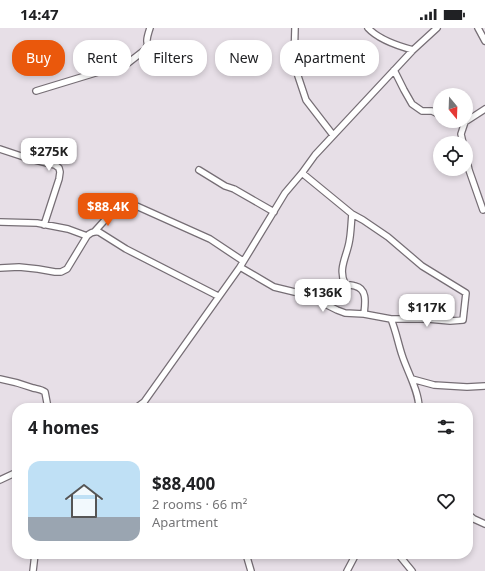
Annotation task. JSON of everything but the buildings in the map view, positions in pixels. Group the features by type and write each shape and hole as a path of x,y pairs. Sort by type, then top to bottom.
{"street":[{"path":"147,40 147,35 150,28"},
{"path":"295,28 294,64 306,100 333,136"},
{"path":"368,28 387,41 413,50"},
{"path":"144,403 218,296 240,267 285,193 315,155 413,50 438,28"},
{"path":"478,28 485,41"},
{"path":"36,91 128,63 139,54"},
{"path":"394,70 412,104 422,111 433,112"},
{"path":"473,117 485,109"},
{"path":"0,149 55,165 59,168 59,179 44,225"},
{"path":"199,170 225,186 234,189 274,212"},
{"path":"240,267 274,287 307,296 336,310 391,319 463,320 466,293 422,266 388,237 352,214 302,173"},
{"path":"471,176 483,210"},
{"path":"0,268 38,268 55,272 61,272 67,269 87,236 95,231 123,200 210,239 243,261"},
{"path":"352,214 349,243 343,266 342,278 345,284 357,286 362,290 366,302 364,314"},
{"path":"0,222 37,223 68,229 87,236"},
{"path":"95,231 126,249 218,296"},
{"path":"391,319 419,403"},
{"path":"0,379 42,390 45,392 47,403"},
{"path":"412,379 434,385 467,387 485,386"},
{"path":"0,480 12,474"},
{"path":"473,518 485,524"},
{"path":"33,571 34,559"},
{"path":"247,559 250,571"},
{"path":"347,571 353,559"},
{"path":"402,559 412,571"}]}
